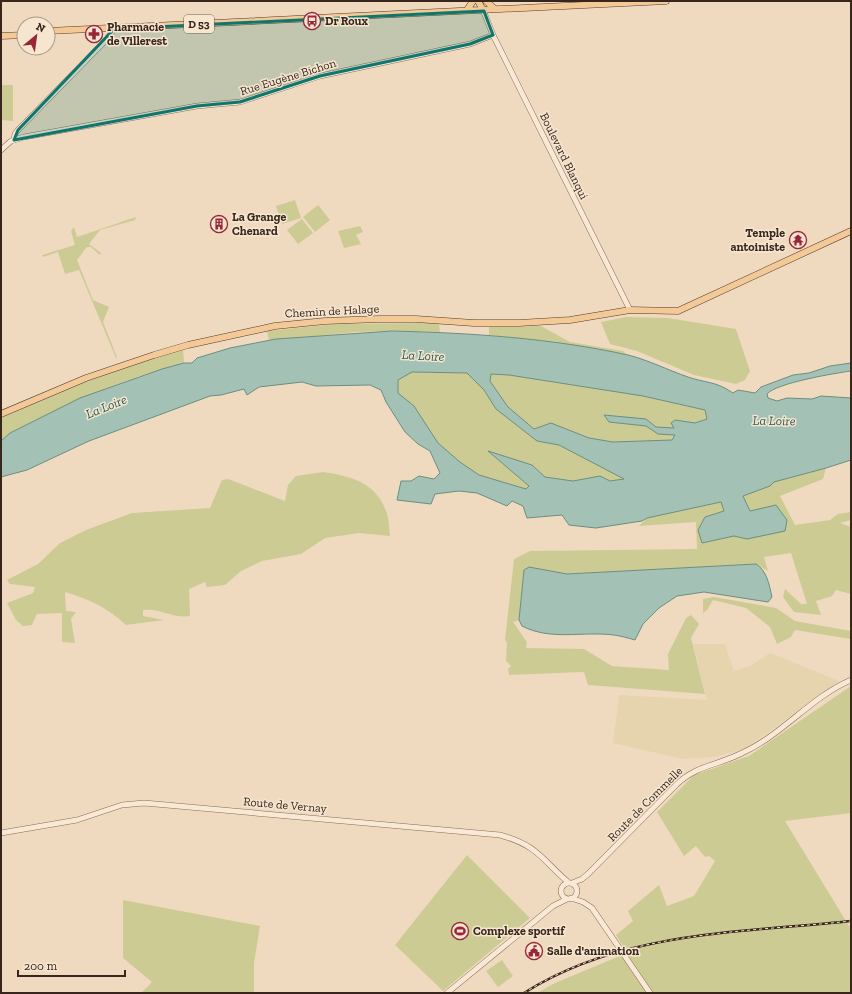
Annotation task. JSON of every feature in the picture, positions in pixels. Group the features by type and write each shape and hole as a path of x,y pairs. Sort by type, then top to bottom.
{"main road":[{"path":"468,10 473,1"},
{"path":"478,1 483,10"},
{"path":"483,10 484,1 495,9"},
{"name":"D 53","path":"56,32 666,1"},
{"path":"1,33 16,34"},
{"path":"1,36 16,35"},
{"name":"Chemin de Halage","path":"1,414 86,378 188,344 275,326 325,321 378,319 416,319 474,323 536,322 570,320 630,310 678,311 851,231"}],"street":[{"name":"Boulevard Blanqui","path":"483,10 493,35 630,310"},
{"path":"1,150 14,140 15,134 18,130 107,39 114,29"},
{"name":"Rue Eugène Bichon","path":"14,140 55,130 197,106 240,102 342,70 470,44 493,35"},
{"name":"Route de Commelle","path":"577,892 582,879 690,772 735,757 753,748 834,689 851,680"},
{"name":"Route de Vernay","path":"1,833 77,820 122,805 144,802 500,835 529,845 543,856 556,872 570,883 583,902 592,908 650,993"},
{"name":"Route de Vernay","path":"556,872 561,890"},
{"name":"Route de Commelle","path":"561,890 570,883 582,879"},
{"path":"553,906 561,890 569,898 583,902"},
{"path":"447,993 553,906 577,892"},
{"path":"452,993 531,924"}],"highlighted area":[{"path":"484,11 493,35 470,44 320,76 240,102 197,106 14,140 18,130 114,29"}],"shaded area":[{"path":"1,85 13,85 13,121 1,120"},
{"path":"295,200 301,218 282,224 276,206"},
{"path":"318,205 330,220 315,232 303,217"},
{"path":"136,217 135,220 100,230 89,244 101,253 100,255 91,247 87,247 77,260 93,300 109,307 103,322 117,357 116,358 79,270 65,274 58,252 43,257 42,255 75,245 71,231 74,227 77,237"},
{"path":"302,219 313,233 298,244 287,230"},
{"path":"360,226 363,232 356,235 361,244 344,248 338,231"},
{"path":"626,317 668,318 736,329 750,371 745,380 736,384 694,375 637,351 610,344 601,322"},
{"path":"334,324 439,324 440,332 355,332 269,341 267,331"},
{"path":"541,326 570,342 623,351 628,355 555,342 489,335 489,327"},
{"path":"183,348 184,363 161,369 95,393 10,433 1,441 1,418 73,386"},
{"path":"412,372 467,373 484,390 496,409 537,441 559,445 625,479 610,481 600,476 573,481 545,477 532,465 489,452 529,486 527,490 479,475 460,462 438,443 414,406 398,393 398,380"},
{"path":"491,374 509,375 643,396 705,410 707,419 695,423 675,420 675,428 656,427 646,419 605,416 609,422 646,426 658,434 675,435 672,440 613,442 589,438 551,423 534,429 508,407 490,380"},
{"path":"826,468 823,479 780,496 795,525 830,520 838,514 851,512 851,520 840,523 851,527 851,594 836,590 832,596 816,601 821,615 794,612 783,597 785,589 801,604 807,604 791,553 764,557 768,571 756,564 567,574 529,567 524,570 519,620 513,622 527,642 526,648 584,649 612,666 669,670 668,654 686,618 691,615 699,624 691,638 705,694 588,685 584,672 509,675 508,669 511,666 506,661 507,643 505,640 514,559 530,551 697,549 696,522 639,526 647,518 721,502 724,511 705,517 702,543 734,536 747,539 749,511 742,496 770,486 774,482"},
{"path":"323,472 352,478 369,487 376,493 382,501 387,514 390,536 359,533 325,538 301,554 262,561 241,571 225,585 207,587 205,582 189,589 190,616 184,617 156,611 143,610 143,616 164,620 126,625 98,605 65,592 66,611 76,612 71,619 75,643 62,642 62,613 37,614 32,625 23,626 16,620 7,603 33,593 35,587 10,584 7,580 38,564 60,543 86,530 132,513 210,508 222,480 228,479 285,501 288,485 296,476"},
{"path":"714,597 776,608 795,621 851,631 851,639 795,630 791,637 777,644 770,627 746,608 713,600 707,610 703,613 703,599"},
{"path":"693,644 725,644 734,671 752,665 770,653 839,681 743,749 714,757 683,759 613,743 619,695 707,700"},
{"path":"851,686 851,813 785,821 849,926 851,926 851,993 537,993 555,983 627,953 616,935 633,921 628,911 659,885 667,906 694,896 715,861 709,856 705,857 696,846 684,856 657,812 694,775 749,756"},
{"name":"Complexe sportif","path":"467,855 530,918 443,991 395,945"},
{"path":"123,900 260,926 254,963 254,993 141,993 152,982 123,958"},
{"path":"502,960 513,976 498,987 486,971"}],"water":[{"name":"La Loire","path":"392,331 452,333 540,340 599,349 636,357 688,377 716,384 733,393 738,390 755,393 761,387 793,375 809,373 830,366 851,363 851,371 794,382 773,390 767,394 768,398 777,401 787,398 812,399 821,396 851,398 851,460 774,482 770,486 743,496 750,511 776,505 787,520 785,531 747,539 734,536 702,543 698,530 705,517 724,511 721,502 647,518 642,521 596,528 569,525 562,515 527,518 523,506 512,501 507,506 477,493 459,491 435,494 431,504 397,500 401,481 411,481 419,476 434,479 440,473 430,451 418,444 405,432 386,402 381,390 370,385 316,386 302,382 259,387 247,395 244,389 221,395 210,396 89,441 27,470 1,477 1,441 10,433 80,398 162,369 184,363 192,363 197,358 230,348 276,339","holes":["412,372 467,373 484,390 496,409 537,441 559,445 624,479 610,481 600,476 573,481 545,477 532,465 488,451 529,486 526,489 479,475 460,462 438,443 414,406 398,393 398,380","491,374 509,375 643,396 705,410 707,419 695,423 675,420 671,423 674,428 656,427 646,419 604,415 609,422 646,426 658,434 675,435 672,440 613,442 589,438 551,423 534,429 508,407 490,381"]},
{"path":"756,564 763,570 769,583 772,597 768,602 704,592 677,596 659,608 643,624 635,640 617,635 567,635 544,633 533,631 522,626 519,620 524,570 529,567 567,574"}],"railway":[{"path":"524,993 562,973 601,957 641,946 682,938 851,921"}],"place":[{"name":"Dr Roux","path":"312,21"},
{"name":"Pharmacie de Villerest","path":"94,34"},
{"name":"La Grange Chenard","path":"219,224"},
{"name":"Temple antoiniste","path":"798,240"},
{"name":"Complexe sportif","path":"460,931"},
{"name":"Salle d'animation","path":"534,951"}]}
